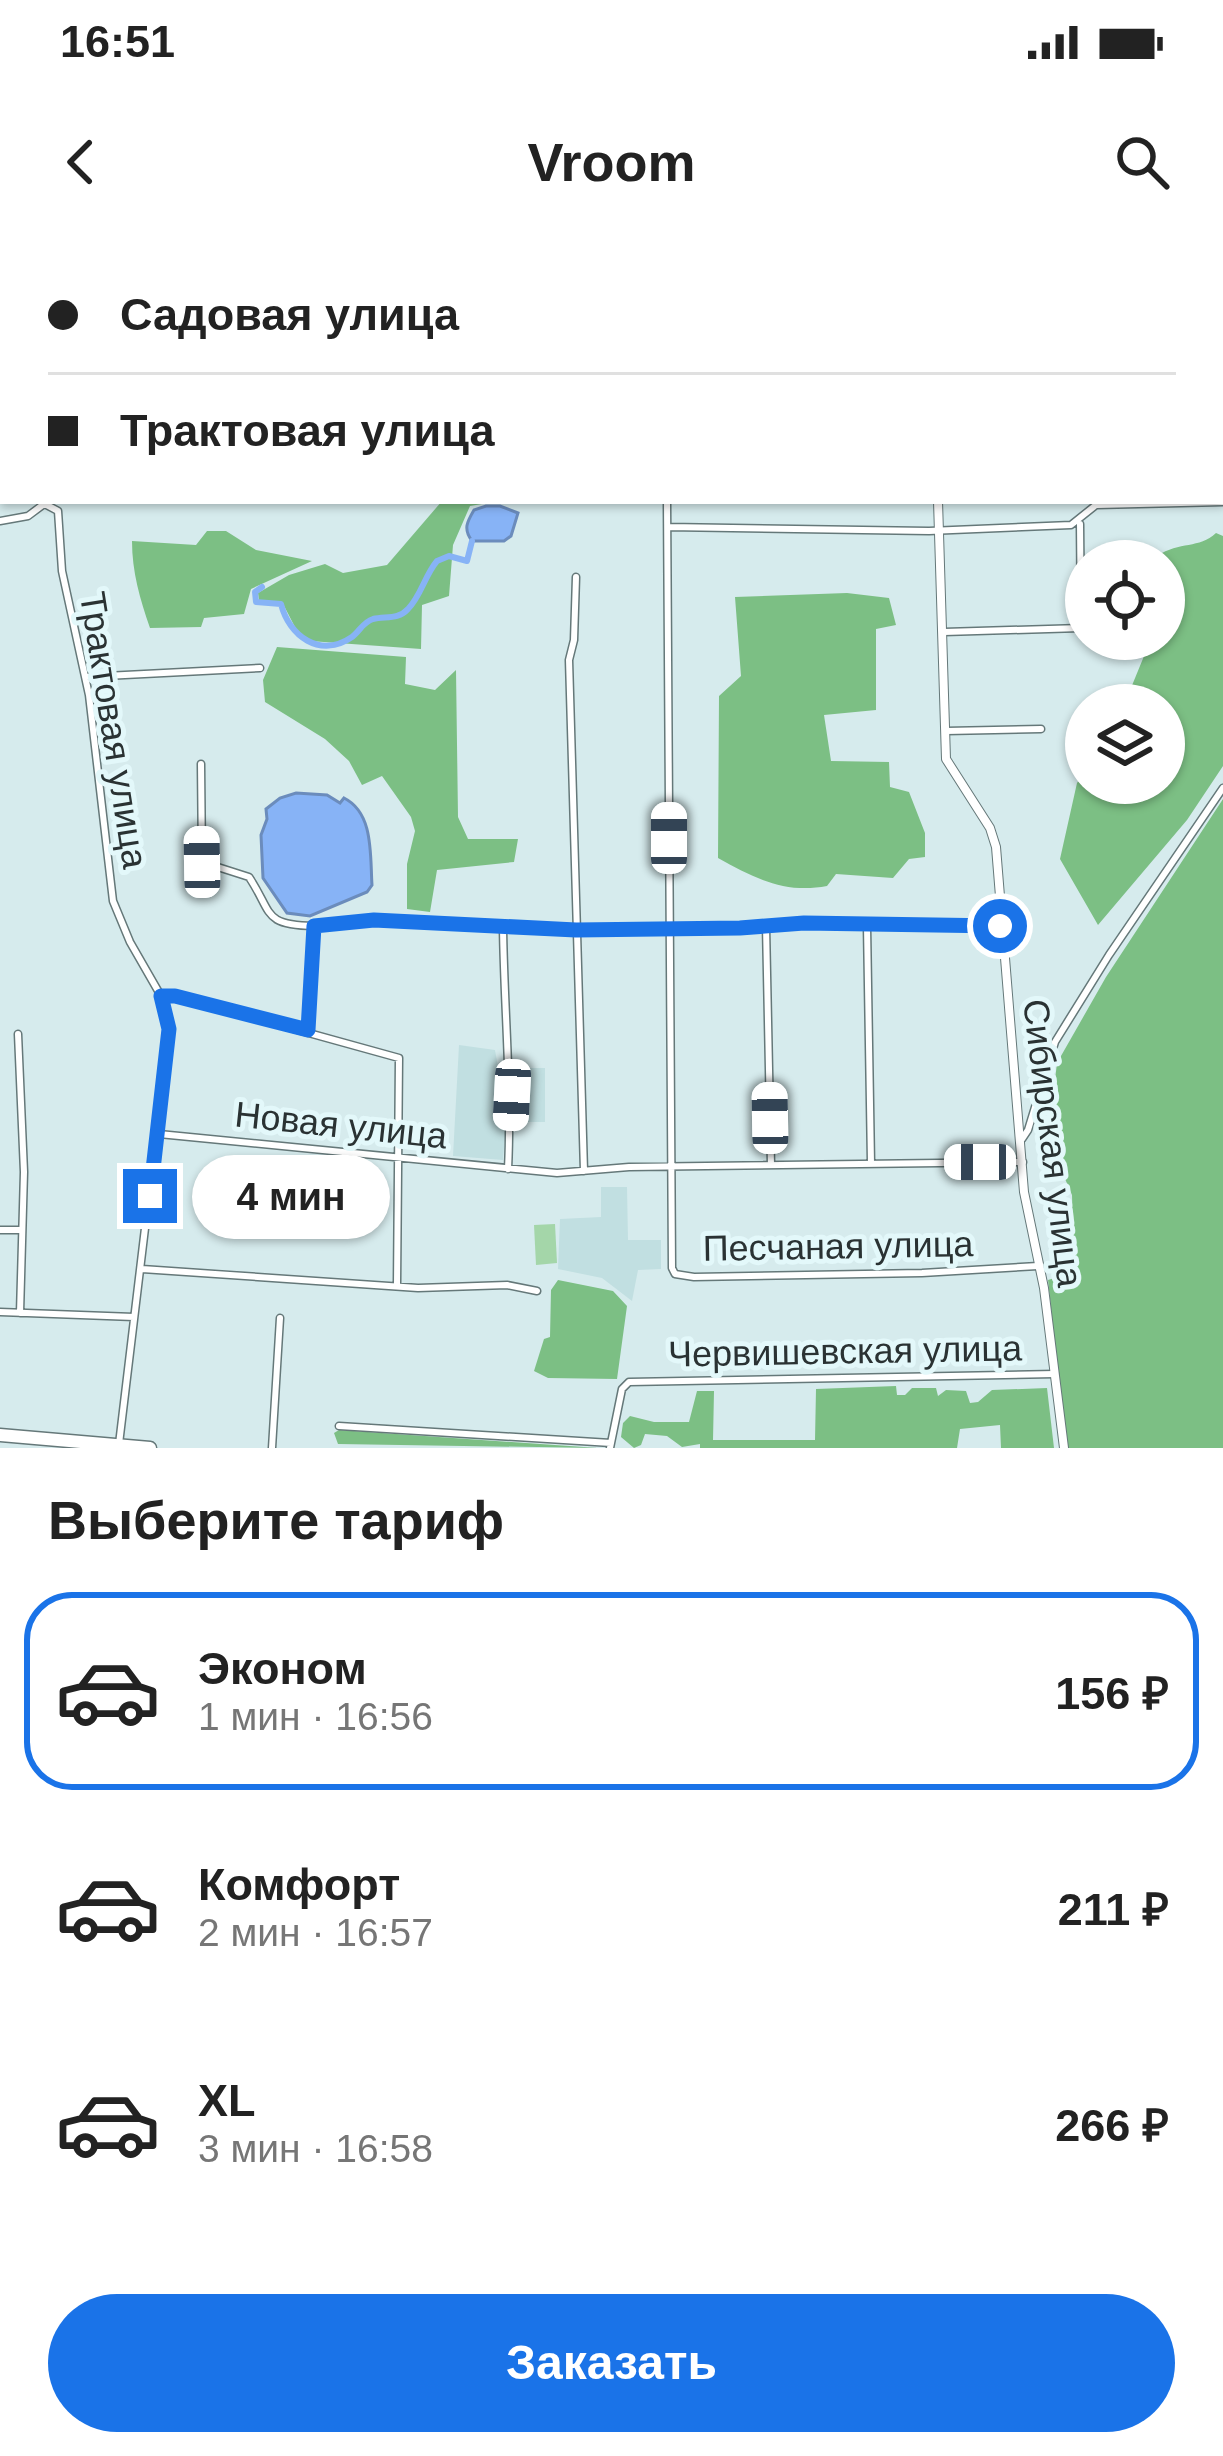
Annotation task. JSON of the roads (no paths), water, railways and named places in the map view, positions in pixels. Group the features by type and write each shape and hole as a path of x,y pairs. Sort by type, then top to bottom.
{"highway":[{"path":"0,1435 151,1448"}],"street":[{"path":"0,520 28,516 39,504"},
{"name":"Трактовая улица","path":"45,504 58,511 62,571 86,676 113,901 161,996 169,1029 118,1447"},
{"path":"668,504 674,1167"},
{"name":"Сибирская улица","path":"938,504 946,759 990,828 996,847 1029,1224 1064,1448"},
{"path":"668,526 939,530 1071,525 1096,505 1138,504"},
{"path":"944,632 1079,629 1080,521"},
{"path":"576,577 569,660 584,1171"},
{"path":"86,676 260,668"},
{"path":"946,731 1041,728"},
{"path":"201,764 202,862 250,877 268,915 277,922 314,926 374,920 576,930 1000,926"},
{"path":"1022,1139 1055,1042 1223,788"},
{"path":"308,1030 314,926"},
{"path":"766,926 771,1165"},
{"path":"867,926 871,1163"},
{"path":"503,927 505,1056 512,1095 508,1169"},
{"path":"161,996 308,1030 400,1058 397,1285"},
{"path":"18,1034 24,1172 20,1313"},
{"name":"Новая улица","path":"157,1134 508,1169 1023,1162"},
{"name":"Песчаная улица","path":"674,1167 672,1268 681,1276 922,1273 1039,1266"},
{"path":"0,1230 22,1230"},
{"path":"142,1269 397,1285 507,1285 537,1291"},
{"path":"0,1312 136,1317"},
{"path":"272,1448 280,1318"},
{"name":"Червишевская улица","path":"611,1446 622,1389 629,1382 1055,1374"},
{"path":"340,1426 611,1446"}],"water":[{"path":"486,506 518,513 511,536 504,541 472,541 469,537 467,526 474,510"},
{"path":"296,793 327,795 340,803 344,798 354,805 366,824 370,848 372,885 367,892 310,916 287,913 263,878 261,835 266,809"}],"waterway":[{"path":"262,587 255,592 256,602 281,604 299,634 329,646 352,637 370,620 404,612 437,561 449,556 467,561 472,541"}]}
